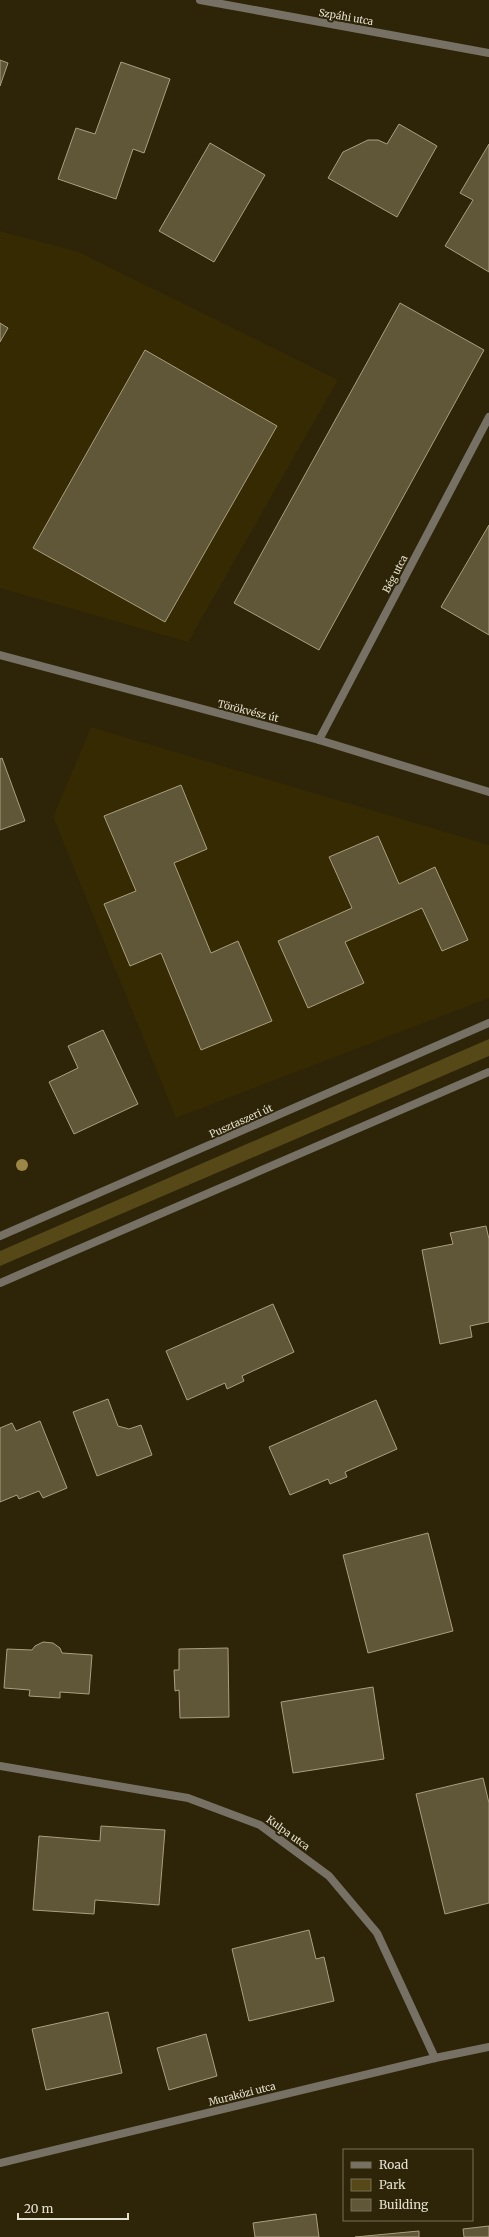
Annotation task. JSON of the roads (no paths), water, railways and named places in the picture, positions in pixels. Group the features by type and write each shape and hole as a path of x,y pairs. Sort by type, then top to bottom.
{"street":[{"name":"Szpáhi utca","path":"200,0 489,53"},
{"name":"Bég utca","path":"319,740 489,417"},
{"name":"Törökvész út","path":"0,655 319,740 489,792"},
{"name":"Pusztaszeri út","path":"0,1236 489,1023"},
{"path":"0,1283 489,1072"},
{"name":"Kulpa utca","path":"0,1766 188,1798 260,1825 329,1876 377,1933 435,2058"},
{"name":"Muraközi utca","path":"0,2163 435,2058 489,2047"}]}
